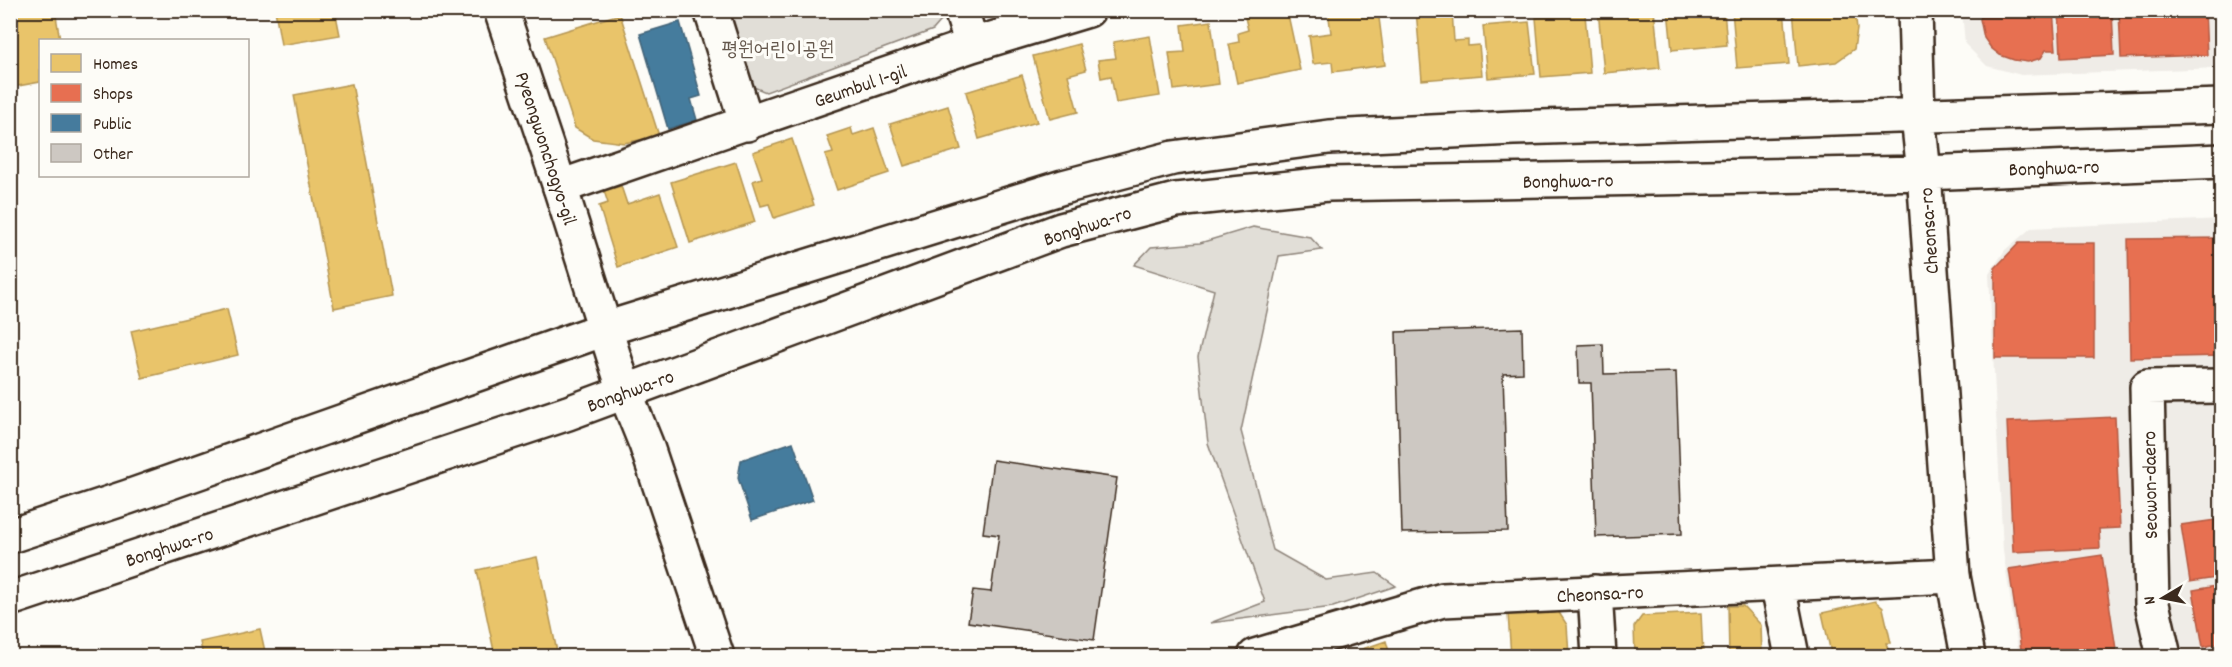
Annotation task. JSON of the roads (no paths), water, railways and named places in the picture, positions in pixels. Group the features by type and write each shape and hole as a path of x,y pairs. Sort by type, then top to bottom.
{"street":[{"name":"Pyeongwonchogyo-gil","path":"501,10 625,392 646,444 717,657"},
{"path":"711,10 747,124"},
{"path":"961,10 972,45"},
{"name":"Geumbul 1-gil","path":"560,187 972,45 1088,10"},
{"path":"1915,10 1918,117"},
{"name":"Bonghwa-ro","path":"10,536 605,329 1064,187 1173,158 1329,137 1513,128 2222,106"},
{"name":"Cheonsa-ro","path":"1918,117 1953,576 1968,657"},
{"name":"Bonghwa-ro","path":"10,599 625,392 1061,231 1176,200 1328,184 1924,173 2222,161"},
{"name":"Seowon-daero","path":"2164,657 2152,604 2147,387 2222,386"},
{"name":"Cheonsa-ro","path":"1255,657 1301,649 1443,600 1953,576"},
{"path":"1778,586 1792,657"},
{"path":"1594,592 1599,657"}],"park label":[{"name":"평원어린이공원","path":"778,48"}]}
